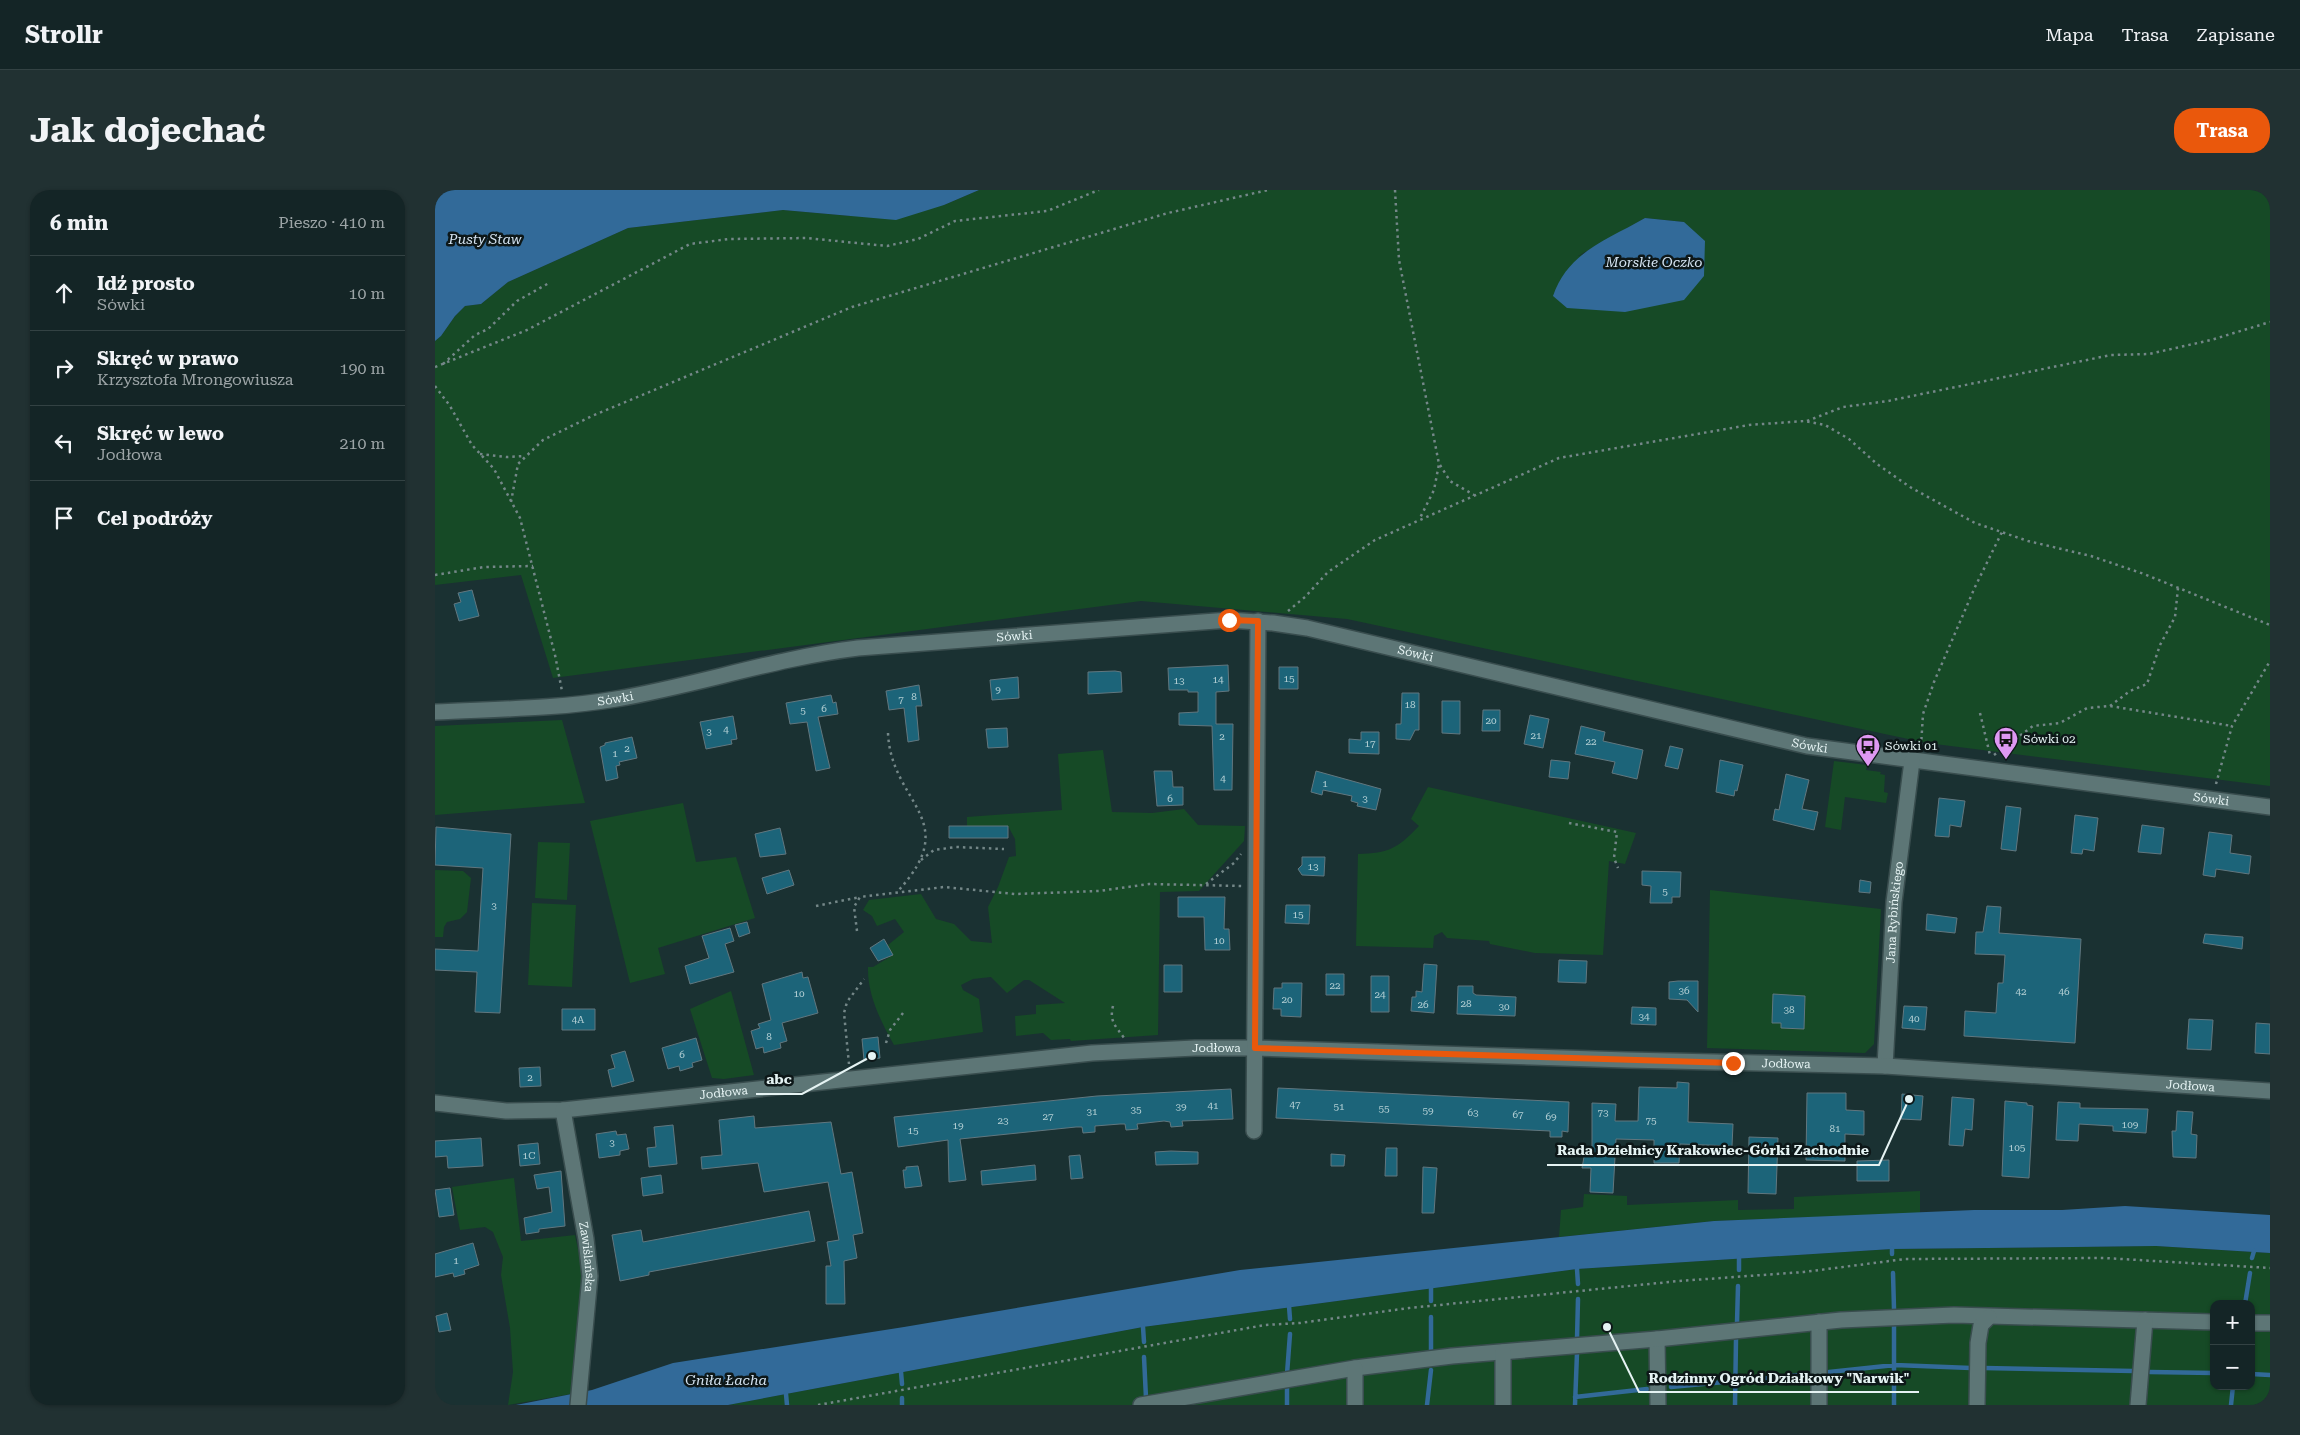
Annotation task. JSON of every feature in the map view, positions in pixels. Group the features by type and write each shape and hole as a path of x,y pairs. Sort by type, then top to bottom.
{"street":[{"name":"Sówki","path":"435,712 561,706 616,699 778,662 858,648 1229,620 1266,622 1316,630 1807,746 1912,761 2017,772 2270,807"},
{"path":"1253,1131 1256,834 1266,622"},
{"name":"Jana Rybińskiego","path":"1885,1066 1894,902 1912,761"},
{"name":"Jodłowa","path":"435,1103 506,1111 563,1110 1092,1053 1255,1048 1885,1066 2270,1091"},
{"name":"Zawiślańska","path":"563,1110 586,1239 590,1276 578,1405"},
{"path":"1141,1405 1215,1399 1355,1368 1819,1322 1953,1315 2210,1322"},
{"path":"1977,1405 1978,1343 1981,1325 1989,1317"},
{"path":"2138,1405 2145,1320"},
{"path":"1819,1322 1819,1405"},
{"path":"2255,1323 2270,1323"},
{"path":"1657,1339 1658,1405"},
{"path":"1503,1352 1503,1405"},
{"path":"1355,1368 1355,1405"}],"path":[{"path":"435,368 527,330 690,244 729,239 806,238 887,246 918,239 955,221 1047,211 1099,190"},
{"path":"511,502 518,464 543,440 592,416 852,307 1168,212 1268,190"},
{"path":"1395,190 1399,260 1439,464 1450,481 1475,495"},
{"path":"442,366 475,335 488,330 517,302 549,284"},
{"path":"1805,422 1843,407 1887,402 2111,355 2149,354 2211,340 2270,322"},
{"path":"435,386 450,406 472,446 494,470 520,518 555,655 561,706"},
{"path":"1266,622 1305,598 1328,572 1375,540 1568,456 1749,426 1805,422 1825,425 1849,439 1877,464 1924,495 1975,523 2028,541 2091,556 2178,588 2270,626"},
{"path":"479,454 506,457 527,456"},
{"path":"1419,520 1434,490 1439,464"},
{"path":"1921,746 1923,714 1934,682 1975,587 2003,532"},
{"path":"435,575 484,567 533,566"},
{"path":"2110,706 2130,691 2147,684 2160,645 2175,617 2178,588"},
{"path":"2216,784 2232,726 2270,661"},
{"path":"1980,713 1991,757 2033,726 2060,723 2087,708 2110,706 2232,726"},
{"path":"888,733 888,751 926,830 925,850 912,876 897,892"},
{"path":"1569,823 1617,832 1614,858 1618,868"},
{"path":"1205,885 1234,863 1256,834"},
{"path":"919,860 934,850 949,848 1004,849"},
{"path":"816,906 860,897 945,887 1015,894 1099,891 1149,884 1256,886"},
{"path":"857,931 854,907 860,897"},
{"path":"850,1070 844,1013 847,1002 864,979"},
{"path":"1113,1006 1111,1019 1113,1025 1126,1042"},
{"path":"886,1043 890,1030 903,1013"},
{"path":"818,1405 1265,1325 1300,1323 1409,1308 1679,1281 1804,1272 1905,1259 2105,1258 2270,1268"}],"green space":[{"path":"979,190 2270,190 2270,786 1927,743 1347,619 1141,601 553,678 521,575 435,585 435,341 465,306 481,304 508,282 628,228 783,210 850,216 944,205","holes":["1645,218 1684,222 1578,256"]},
{"path":"562,720 585,803 435,815 435,726"},
{"path":"1103,750 1112,812 1152,813 1184,809 1198,825 1245,826 1244,841 1199,891 1160,892 1158,1035 1071,1041 1070,1039 1051,1040 1043,1033 1016,1036 1015,1016 1036,1014 1036,1005 1065,1003 1029,980 1024,980 1007,993 991,977 973,979 961,985 963,990 979,999 983,1032 894,1045 872,997 868,967 873,967 893,955 888,945 904,932 895,919 877,926 872,916 863,910 869,900 921,894 936,919 954,924 971,941 992,943 988,907 1009,857 1016,856 1015,839 1008,826 967,826 967,817 1062,810 1058,754"},
{"path":"1834,761 1867,765 1866,770 1881,772 1880,774 1885,775 1884,792 1888,793 1886,803 1845,797 1841,830 1825,827"},
{"path":"1428,787 1636,833 1625,864 1609,861 1603,955 1535,953 1490,944 1489,941 1447,938 1442,932 1434,936 1433,948 1356,946 1358,854 1385,851 1405,840 1419,826 1411,819"},
{"path":"683,803 696,862 736,857 755,918 658,948 665,974 630,983 590,821"},
{"path":"538,842 570,843 567,900 535,898"},
{"path":"435,870 463,871 471,878 467,912 460,919 447,922 444,927 443,937 435,937"},
{"path":"1710,890 1881,909 1874,1044 1865,1053 1707,1048"},
{"path":"532,903 576,905 572,987 528,985"},
{"path":"731,991 754,1075 724,1079 712,1078 690,1009"},
{"path":"514,1178 521,1241 575,1235 582,1268 578,1343 571,1394 508,1405 513,1372 510,1328 501,1275 503,1257 493,1232 485,1227 460,1230 452,1187"},
{"path":"1920,1191 1920,1213 1714,1221 1559,1237 1561,1210 1583,1207 1584,1194 1627,1196 1627,1205 1738,1200 1738,1210 1794,1209 1794,1197"},
{"path":"2156,1246 2270,1253 2270,1405 728,1405 1143,1327 1577,1269 1892,1249"}],"water":[{"name":"Pusty Staw","path":"435,190 979,190 944,205 896,220 783,210 628,228 508,282 481,304 465,306 435,341"},
{"name":"Morskie Oczko","path":"1645,218 1684,222 1705,241 1704,276 1684,300 1625,312 1567,308 1553,296 1568,268 1579,258 1603,241"},
{"name":"Gniła Łacha","path":"2125,1206 2270,1215 2270,1253 2156,1246 1892,1249 1577,1269 1143,1327 728,1405 516,1405 592,1390 673,1363 904,1327 1240,1270 1714,1221 1974,1210 2062,1210"}],"building":[{"path":"472,590 479,616 459,621 454,604 461,602 458,593"},
{"path":"1228,665 1229,691 1216,692 1216,724 1233,724 1232,790 1214,790 1212,726 1179,725 1179,713 1198,712 1198,692 1169,690 1168,668"},
{"path":"1279,667 1298,667 1298,689 1279,689"},
{"path":"1088,672 1121,672 1122,692 1088,694"},
{"path":"1018,677 1019,698 992,700 990,680"},
{"path":"919,685 922,706 916,706 919,740 908,742 904,708 889,710 886,691"},
{"path":"1402,693 1419,693 1419,730 1415,730 1410,740 1396,739 1396,724 1401,724"},
{"path":"831,695 833,703 836,702 838,714 818,717 830,768 816,771 807,722 790,724 786,703"},
{"path":"1442,701 1460,701 1460,734 1442,733"},
{"path":"1483,710 1500,710 1500,731 1482,731"},
{"path":"1530,715 1549,719 1543,748 1524,744"},
{"path":"733,716 737,739 731,740 732,744 706,749 700,722"},
{"path":"1581,726 1605,732 1603,741 1643,750 1637,779 1612,773 1615,762 1575,754"},
{"path":"1007,728 1008,747 988,748 986,729"},
{"path":"1361,732 1379,732 1379,754 1349,753 1349,739 1361,740"},
{"path":"632,737 637,758 619,762 620,765 616,766 618,778 606,781 600,747 605,745 605,743"},
{"path":"1670,746 1683,749 1678,769 1665,766"},
{"path":"1551,760 1570,762 1568,779 1549,777"},
{"path":"1720,760 1743,765 1734,796 1716,792"},
{"path":"1154,771 1172,771 1173,787 1183,787 1183,805 1157,806"},
{"path":"1316,771 1381,789 1376,810 1357,806 1358,803 1351,801 1352,796 1323,790 1322,795 1311,792"},
{"path":"1786,774 1809,780 1802,809 1818,812 1814,830 1773,820 1775,809 1779,810"},
{"path":"1939,798 1965,801 1961,827 1950,825 1949,837 1935,836"},
{"path":"2006,806 2021,808 2016,851 2001,849"},
{"path":"2075,815 2098,818 2094,851 2083,849 2082,854 2071,853"},
{"path":"2142,825 2164,828 2161,854 2138,852"},
{"path":"949,826 1008,826 1008,838 949,838"},
{"path":"436,827 511,834 500,1013 475,1012 477,972 435,970 435,949 478,951 483,868 435,865"},
{"path":"780,828 786,854 760,857 755,834"},
{"path":"2209,832 2232,835 2230,853 2251,856 2249,874 2216,869 2215,877 2203,875"},
{"path":"1302,857 1325,857 1324,876 1302,875 1298,869 1302,865"},
{"path":"789,870 794,885 767,894 762,878"},
{"path":"1642,871 1681,872 1680,897 1672,897 1672,903 1650,903 1651,886 1642,885"},
{"path":"1860,880 1871,882 1870,893 1859,892"},
{"path":"1178,897 1225,897 1224,929 1229,929 1230,950 1205,950 1204,917 1178,917"},
{"path":"1286,905 1310,905 1309,924 1285,923"},
{"path":"1987,906 2001,907 1999,933 2081,939 2075,1043 1964,1036 1965,1011 1996,1013 1998,983 2003,983 2005,955 1975,954 1976,932 1983,932"},
{"path":"1927,914 1957,918 1955,933 1926,930"},
{"path":"747,922 750,933 739,937 735,925"},
{"path":"730,928 734,941 725,944 734,972 690,984 685,966 709,958 702,936"},
{"path":"2205,934 2243,937 2242,949 2203,943"},
{"path":"884,939 893,955 878,961 870,948"},
{"path":"1559,960 1587,961 1586,983 1558,982"},
{"path":"1424,964 1437,965 1434,1013 1411,1011 1412,997 1416,997 1416,991 1422,992"},
{"path":"1164,965 1182,965 1182,992 1164,992"},
{"path":"802,972 803,978 808,977 818,1013 782,1023 787,1041 780,1043 781,1048 764,1053 763,1047 756,1049 751,1031 760,1028 758,1024 771,1020 762,984"},
{"path":"1326,974 1344,974 1344,995 1326,995"},
{"path":"1371,976 1389,976 1389,1012 1371,1012"},
{"path":"1698,981 1698,1012 1687,1000 1669,999 1669,982"},
{"path":"1282,983 1302,983 1301,1017 1281,1016 1281,1009 1273,1009 1274,988 1282,988"},
{"path":"1458,986 1473,986 1473,993 1476,995 1516,997 1515,1016 1457,1014"},
{"path":"1773,994 1805,996 1804,1029 1781,1028 1781,1023 1772,1023"},
{"path":"1904,1006 1927,1007 1925,1030 1902,1028"},
{"path":"1632,1007 1656,1008 1656,1025 1631,1024"},
{"path":"562,1009 595,1009 595,1030 562,1030"},
{"path":"2189,1019 2213,1020 2211,1050 2187,1049"},
{"path":"2256,1023 2270,1024 2270,1054 2255,1053"},
{"path":"878,1037 880,1058 864,1060 862,1039"},
{"path":"696,1038 702,1060 692,1063 693,1067 680,1071 679,1066 668,1069 662,1048"},
{"path":"625,1051 634,1081 612,1087 608,1070 615,1068 611,1055"},
{"path":"540,1067 541,1086 520,1087 519,1068"},
{"path":"1677,1082 1689,1083 1688,1122 1733,1124 1732,1146 1680,1144 1679,1163 1654,1163 1654,1140 1616,1139 1613,1193 1590,1192 1591,1168 1582,1168 1584,1157 1592,1149 1592,1103 1616,1104 1615,1121 1638,1121 1639,1087 1677,1088"},
{"path":"1278,1088 1569,1102 1568,1132 1562,1131 1562,1137 1550,1137 1550,1131 1276,1118"},
{"path":"1231,1089 1233,1119 1182,1121 1183,1126 1171,1127 1170,1122 1164,1121 1137,1124 1138,1129 1126,1130 1125,1124 1095,1126 1095,1132 1083,1133 1082,1127 1076,1127 960,1139 966,1180 949,1182 948,1140 898,1147 894,1117 1097,1096"},
{"path":"1807,1093 1846,1093 1846,1110 1864,1111 1864,1135 1845,1134 1845,1161 1806,1160"},
{"path":"1902,1094 1923,1096 1921,1120 1901,1119"},
{"path":"1952,1097 1974,1099 1972,1130 1965,1129 1963,1146 1949,1145"},
{"path":"2005,1101 2027,1103 2027,1105 2033,1106 2029,1178 2002,1176"},
{"path":"2058,1102 2080,1103 2080,1108 2148,1109 2146,1133 2113,1131 2113,1126 2079,1124 2078,1141 2056,1140"},
{"path":"2177,1111 2193,1112 2191,1134 2197,1135 2196,1158 2173,1157 2172,1131 2176,1131"},
{"path":"754,1116 755,1128 831,1122 841,1174 852,1172 863,1233 853,1235 857,1258 844,1261 845,1304 826,1304 826,1266 831,1266 827,1242 839,1240 828,1182 764,1192 758,1163 702,1169 701,1157 722,1155 719,1120"},
{"path":"673,1125 677,1164 649,1167 647,1148 656,1147 654,1127"},
{"path":"616,1131 617,1135 626,1134 629,1149 620,1151 620,1155 599,1158 596,1134"},
{"path":"1749,1137 1778,1138 1776,1194 1748,1193"},
{"path":"481,1138 483,1166 448,1168 447,1156 435,1157 435,1141"},
{"path":"538,1143 540,1164 520,1166 518,1145"},
{"path":"1386,1148 1397,1148 1397,1176 1385,1176"},
{"path":"1155,1152 1198,1152 1198,1164 1156,1165"},
{"path":"1331,1154 1345,1155 1344,1166 1331,1166"},
{"path":"1080,1155 1083,1178 1071,1179 1069,1156"},
{"path":"1889,1160 1889,1181 1857,1181 1857,1161"},
{"path":"1035,1165 1036,1180 982,1185 981,1171"},
{"path":"918,1166 922,1186 905,1188 903,1170 906,1170 906,1167"},
{"path":"1423,1167 1437,1168 1434,1213 1422,1213"},
{"path":"561,1171 565,1226 539,1229 539,1232 526,1234 524,1218 552,1212 549,1187 537,1189 534,1175"},
{"path":"661,1175 663,1193 643,1196 641,1178"},
{"path":"450,1188 454,1215 439,1217 435,1190"},
{"path":"809,1211 815,1241 649,1272 649,1275 620,1281 612,1235 641,1230 643,1242"},
{"path":"473,1243 479,1265 464,1270 465,1274 454,1277 453,1273 435,1277 435,1254"},
{"path":"447,1313 451,1330 439,1332 436,1316"}],"waterway":[{"path":"1892,1249 1892,1254"},
{"path":"2252,1258 2254,1251"},
{"path":"1739,1258 1739,1270"},
{"path":"1577,1269 1578,1284"},
{"path":"1893,1273 1894,1309"},
{"path":"2246,1300 2250,1273"},
{"path":"1737,1323 1738,1286"},
{"path":"1431,1288 1431,1301"},
{"path":"1577,1339 1578,1299"},
{"path":"1289,1306 1290,1319"},
{"path":"1431,1317 1431,1353"},
{"path":"1894,1325 1894,1405"},
{"path":"1143,1327 1144,1342"},
{"path":"1287,1374 1290,1334"},
{"path":"1735,1405 1736,1339"},
{"path":"1575,1405 1577,1353"},
{"path":"1144,1357 1146,1398"},
{"path":"1829,1372 1895,1365 1971,1368"},
{"path":"1984,1368 2133,1371"},
{"path":"1427,1405 1431,1370"},
{"path":"901,1372 902,1384"},
{"path":"2150,1372 2210,1373"},
{"path":"1671,1387 1810,1374"},
{"path":"2255,1374 2270,1375"},
{"path":"1287,1385 1287,1405"},
{"path":"1575,1397 1647,1389"},
{"path":"2231,1405 2233,1390"},
{"path":"786,1394 787,1405"},
{"path":"902,1398 902,1405"}],"place":[{"name":"Sówki 02","path":"2006,760"},
{"name":"Sówki 01","path":"1868,767"},
{"name":"abc","path":"872,1056"},
{"name":"Rada Dzielnicy Krakowiec-Górki Zachodnie","path":"1909,1099"},
{"name":"Rodzinny Ogród Działkowy \"Narwik\"","path":"1607,1327"}],"route":[{"path":"1229,620 1258,621 1255,1048 1733,1063"}]}
